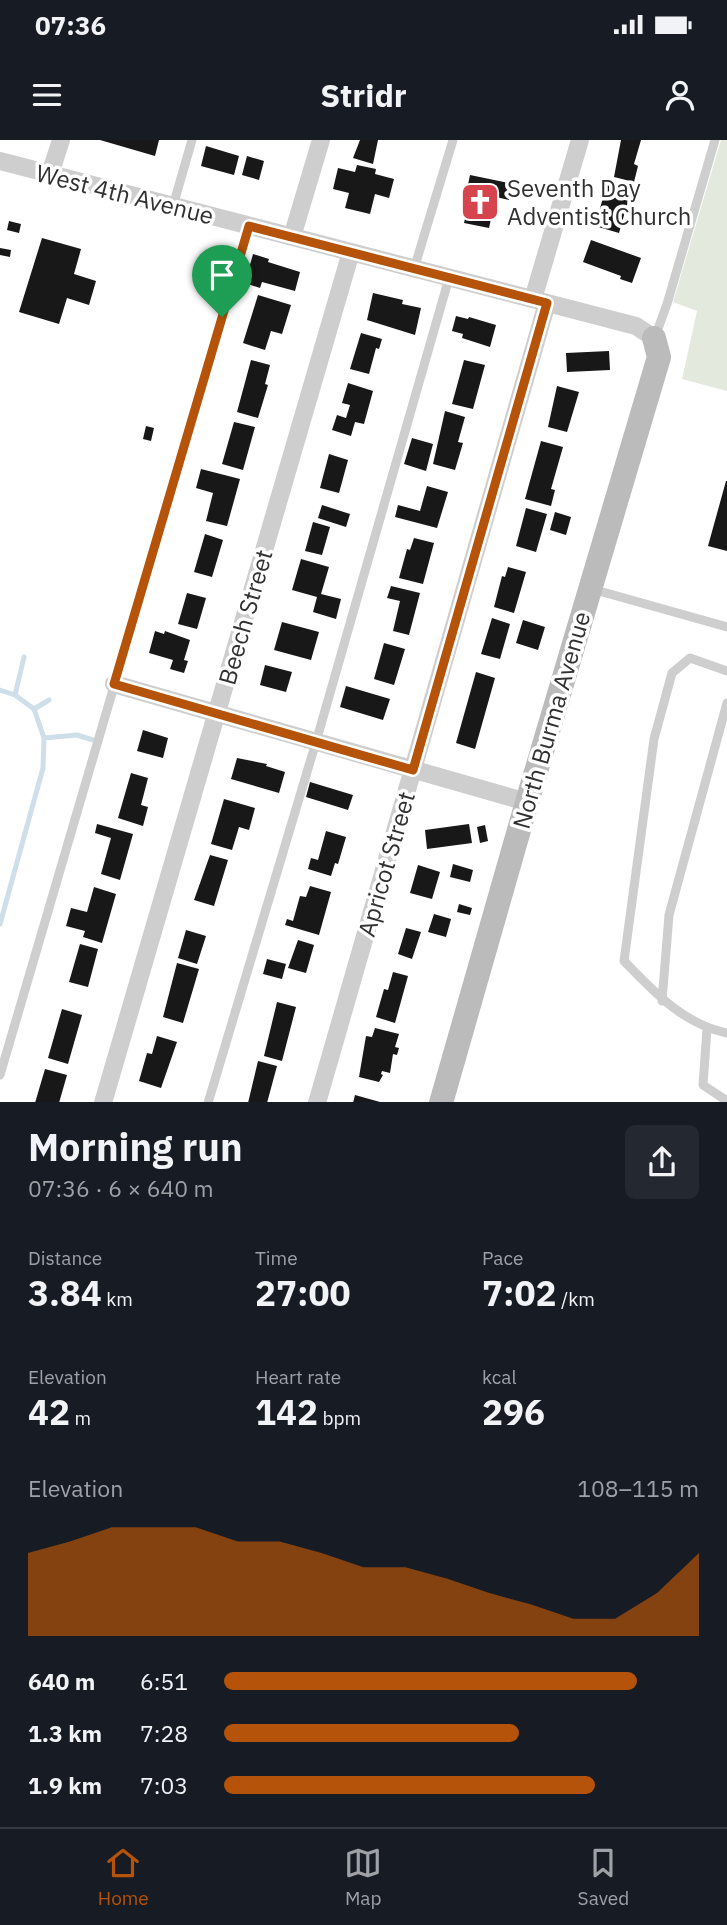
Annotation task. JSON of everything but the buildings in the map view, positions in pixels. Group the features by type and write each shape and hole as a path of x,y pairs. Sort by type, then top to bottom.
{"street":[{"path":"50,174 61,140"},
{"path":"292,237 321,140"},
{"name":"Apricot Street","path":"317,1102 413,770 540,301 580,140"},
{"name":"West 4th Avenue","path":"0,161 636,326 654,338"},
{"name":"Beech Street","path":"103,1102 351,252"},
{"name":"North Burma Avenue","path":"441,1102 659,357 654,338"},
{"path":"114,684 527,802"}],"lane":[{"path":"173,206 192,140"},
{"path":"414,269 453,140"},
{"path":"654,338 667,304 715,140"},
{"path":"0,1075 249,226"},
{"path":"208,1102 316,742 449,278"},
{"path":"590,589 727,627"},
{"path":"727,671 690,659 672,673 654,739 624,961 662,1001 707,1029 727,1033"},
{"path":"662,1001 669,915 727,703"},
{"path":"707,1029 702,1085 727,1101"}],"shaded area":[{"path":"721,140 727,140 727,391 682,379 697,311 673,302"}],"waterway":[{"path":"15,695 24,657"},
{"path":"0,690 15,695 34,709 44,738 43,768 0,924"},
{"path":"34,709 49,700"},
{"path":"44,738 77,735 93,740"}],"place":[{"name":"Seventh Day Adventist Church","path":"480,202"}],"route":[{"path":"249,226 547,303 413,770 114,684 222,317 249,226"}]}
